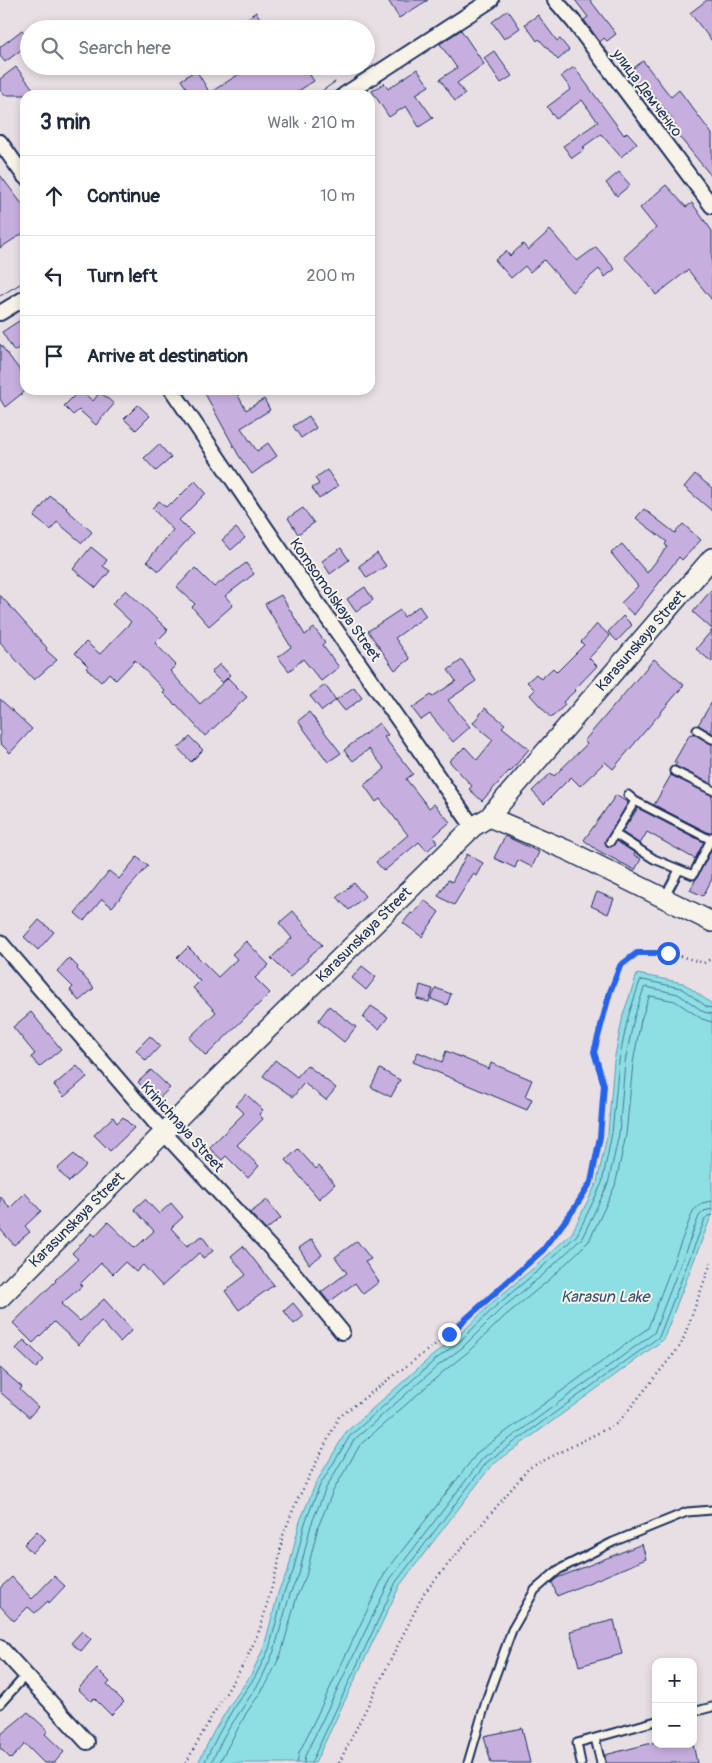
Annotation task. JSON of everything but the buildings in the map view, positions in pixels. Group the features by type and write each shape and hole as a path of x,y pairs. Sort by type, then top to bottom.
{"street":[{"path":"352,90 492,0"},
{"name":"улица Демченко","path":"555,0 712,206"},
{"path":"0,142 20,171"},
{"path":"0,313 20,301"},
{"name":"Komsomolskaya Street","path":"175,395 292,567 473,827"},
{"name":"Karasunskaya Street","path":"0,1298 473,827 490,816 712,558"},
{"path":"490,816 569,852 712,922"},
{"name":"Krinichnaya Street","path":"0,942 164,1133 290,1270 342,1332"},
{"path":"0,1647 87,1742"}],"lane":[{"path":"697,730 712,739"},
{"path":"674,771 712,790"},
{"path":"615,834 654,859 693,875 711,839 635,802 628,795"},
{"path":"610,842 635,802"},
{"path":"664,898 679,870"},
{"path":"468,1763 487,1698 512,1630 536,1590 558,1570 613,1542 687,1512 712,1510"},
{"path":"0,1704 26,1675"},
{"path":"697,1711 712,1707"},
{"path":"582,1763 576,1743 652,1723"},
{"path":"595,1738 601,1763"}],"path":[{"path":"186,1763 245,1662 260,1629 278,1566 282,1538 295,1505 338,1417 449,1334 543,1250 574,1209 591,1182 600,1137 604,1085 594,1052 610,992 620,966 637,953 668,953 704,963 712,958"},
{"path":"339,1763 424,1593 529,1468 618,1423 681,1345 712,1260"}],"water":[{"name":"Karasun Lake","path":"637,974 683,983 712,1004 712,1214 663,1340 491,1466 400,1585 315,1763 198,1763 214,1731 251,1675 264,1647 279,1590 288,1571 300,1521 316,1483 346,1432 432,1356 456,1338 494,1301 572,1233 597,1182 608,1132 614,1061 623,1015"}],"tram line":[{"path":"375,65 476,0"},
{"path":"337,90 360,75"},
{"path":"323,90 335,82"},
{"path":"0,296 20,284"},
{"path":"0,304 20,292"}],"route":[{"path":"449,1334 543,1250 574,1209 591,1182 600,1137 604,1085 594,1052 610,992 620,966 637,953 668,953"}]}
